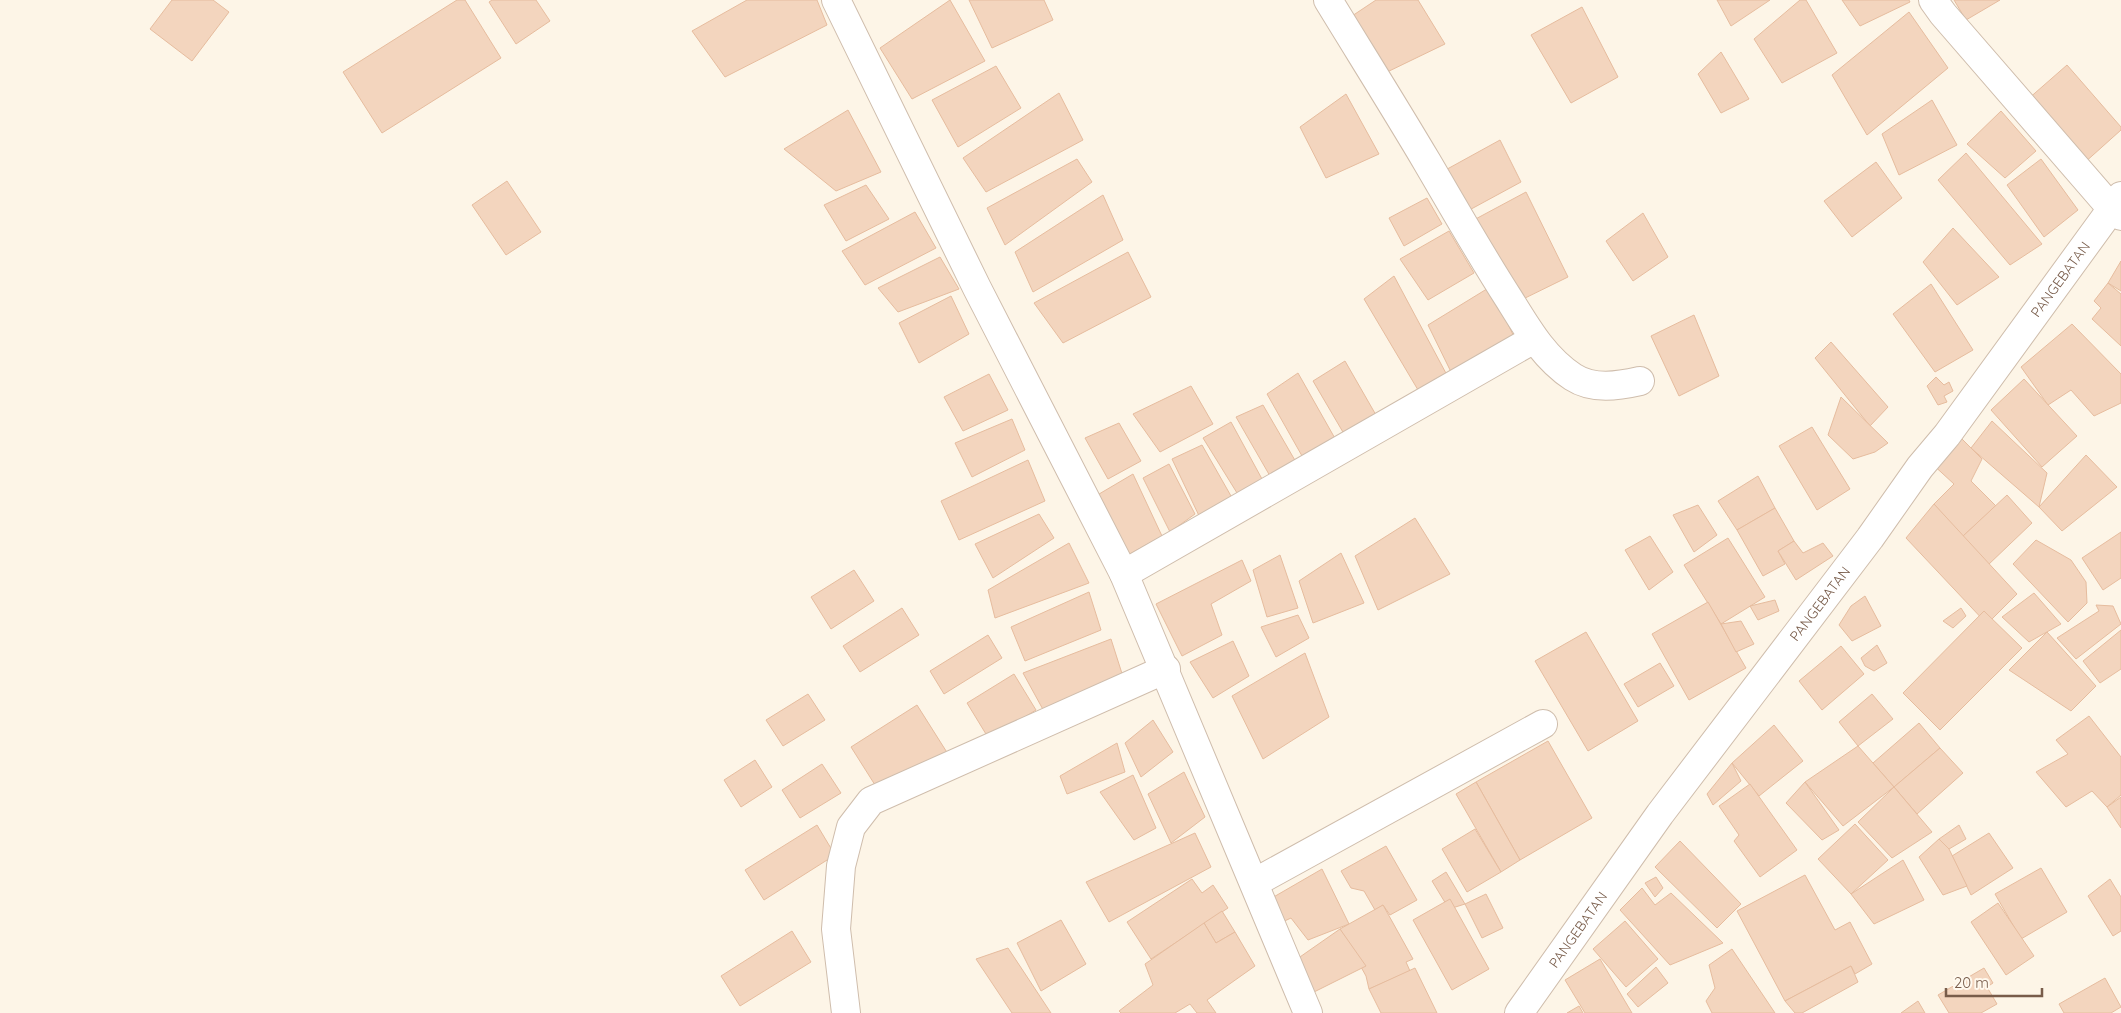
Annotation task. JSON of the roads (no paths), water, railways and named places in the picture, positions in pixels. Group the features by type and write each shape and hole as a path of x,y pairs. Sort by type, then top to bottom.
{"street":[{"path":"836,0 977,288 1124,574 1166,669 1308,1013"},
{"path":"1328,0 1476,250 1534,339 1551,361 1575,378 1591,384 1616,386 1640,381"},
{"path":"1933,0 1943,14 2118,207"},
{"name":"PANGEBATAN","path":"1520,1013 1660,814 2118,207"},
{"path":"1124,574 1534,339"},
{"path":"846,1013 836,929 841,866 851,827 871,801 1166,669"},
{"path":"1254,883 1543,724"}]}
